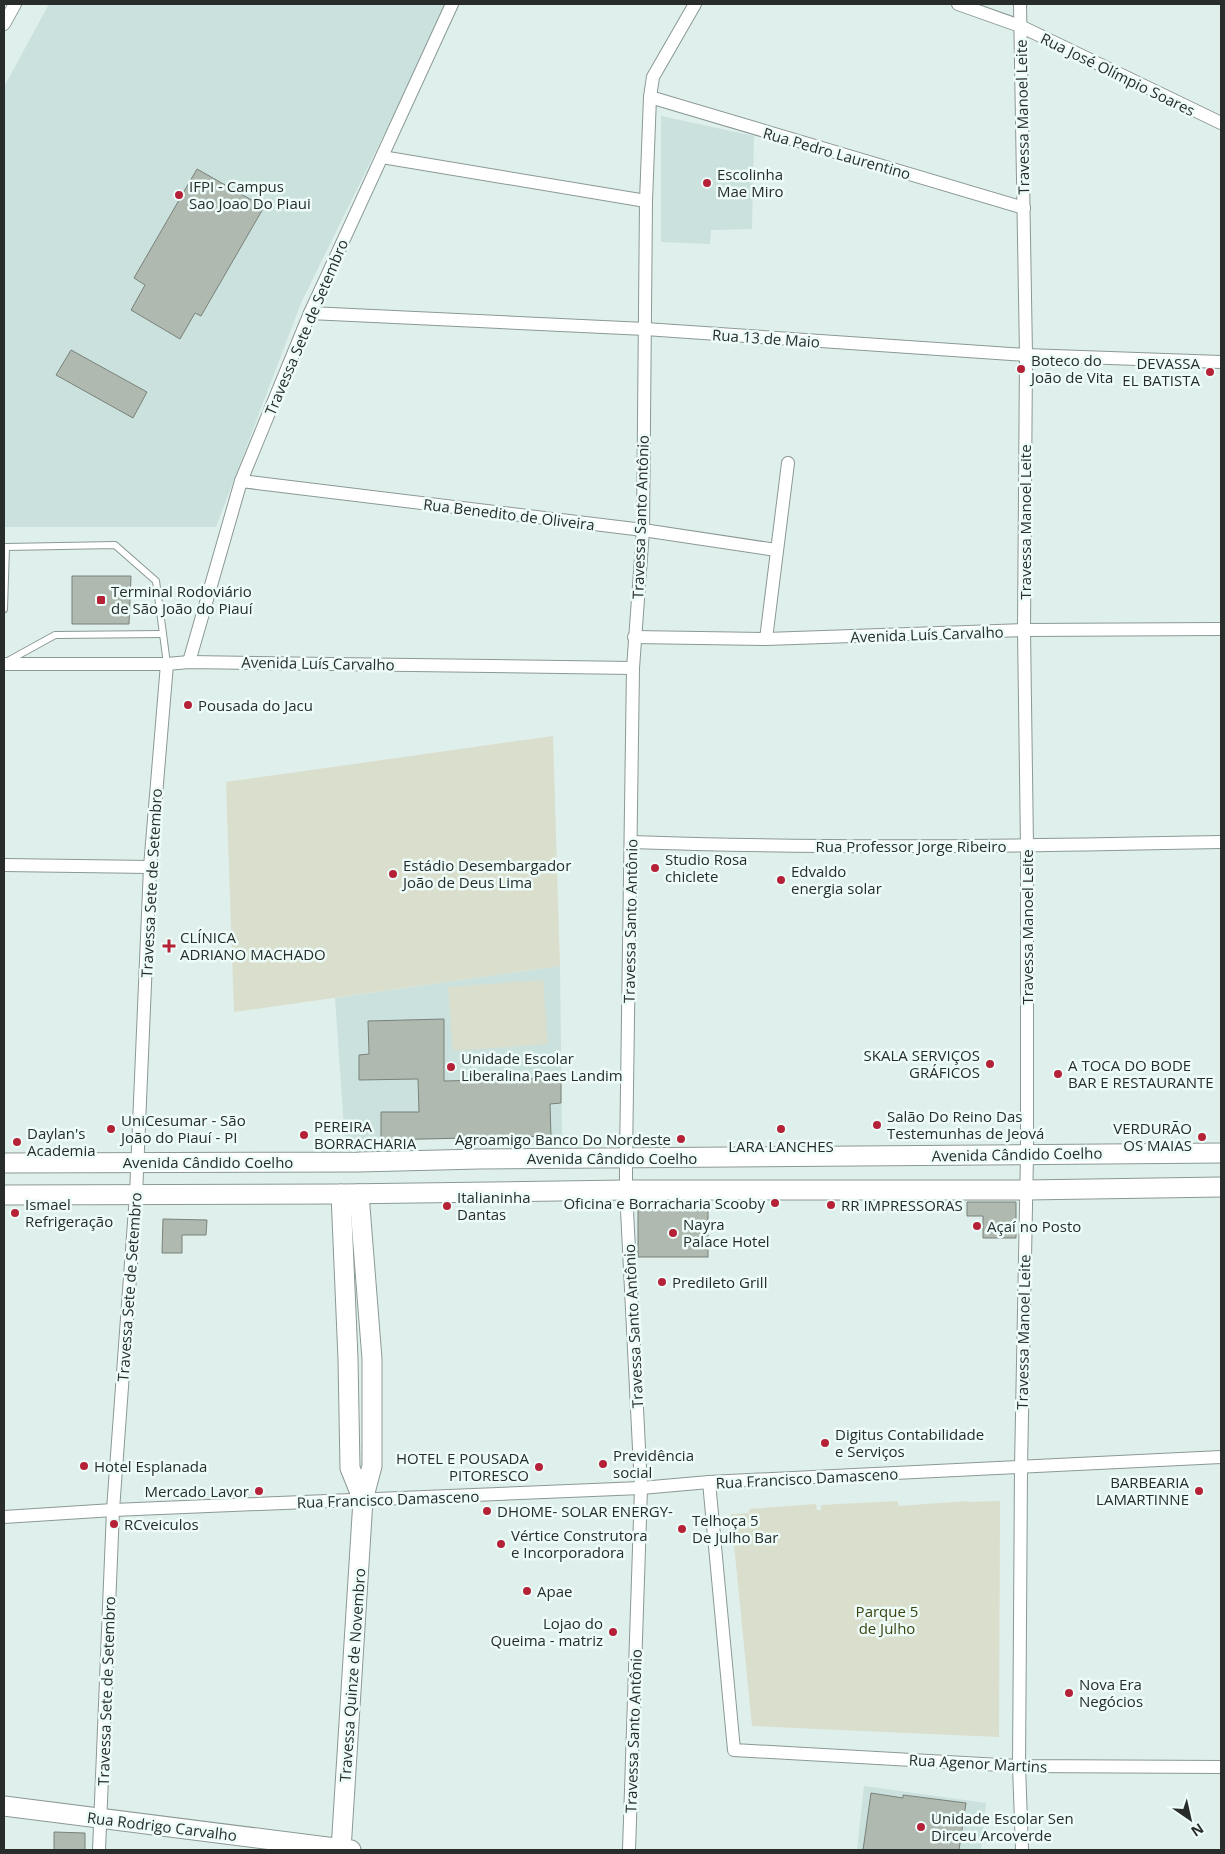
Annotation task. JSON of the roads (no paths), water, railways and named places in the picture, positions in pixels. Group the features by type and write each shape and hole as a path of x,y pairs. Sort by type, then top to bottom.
{"main road":[{"name":"Avenida Cândido Coelho","path":"4,1162 359,1162 1221,1152"},
{"path":"4,1195 350,1194 626,1190 1026,1190 1221,1187"},
{"name":"Travessa Quinze de Novembro","path":"350,1194 348,1359 350,1468 363,1500"},
{"name":"Travessa Quinze de Novembro","path":"344,1850 363,1500 372,1466 372,1359 350,1194"},
{"path":"348,1359 372,1359"},
{"name":"Rua Rodrigo Carvalho","path":"4,1806 344,1850"}],"street":[{"path":"4,24 15,4"},
{"name":"Travessa Sete de Setembro","path":"189,662 241,481 310,313 452,4"},
{"name":"Travessa Santo Antônio","path":"629,1850 641,1488 626,1158 632,668 643,530 646,201 650,97 653,77 695,4"},
{"name":"Rua José Olímpio Soares","path":"958,4 1020,26 1221,123"},
{"name":"Travessa Manoel Leite","path":"1020,4 1026,355 1024,630 1027,846 1027,1154 1021,1467 1020,1766 1022,1850"},
{"name":"Rua Pedro Laurentino","path":"650,97 1024,208"},
{"path":"382,157 646,201"},
{"name":"Rua 13 de Maio","path":"310,313 645,329 1026,355 1221,362"},
{"path":"766,639 788,463"},
{"name":"Rua Benedito de Oliveira","path":"241,481 643,530 776,550"},
{"name":"Avenida Luís Carvalho","path":"634,638 766,639 1024,630 1221,629"},
{"name":"Avenida Luís Carvalho","path":"4,664 166,664 189,662 632,668"},
{"name":"Travessa Sete de Setembro","path":"99,1850 113,1510 138,1161 150,867 166,664"},
{"name":"Rua Professor Jorge Ribeiro","path":"631,842 752,847 1027,846 1221,842"},
{"path":"4,865 150,867"},
{"name":"Rua Francisco Damasceno","path":"4,1516 641,1488 709,1482 1221,1457"},
{"name":"Rua Agenor Martins","path":"709,1482 734,1750 1020,1766 1221,1767"}],"lane":[{"path":"4,609 6,547 115,546 156,581 166,664"},
{"path":"4,664 55,635 163,634"}],"place":[{"name":"Escolinha Mae Miro","path":"707,183"},
{"name":"IFPI - Campus Sao Joao Do Piaui","path":"179,195"},
{"name":"Boteco do João de Vita","path":"1021,369"},
{"name":"DEVASSA EL BATISTA","path":"1210,372"},
{"name":"Terminal Rodoviário de São João do Piauí","path":"101,600"},
{"name":"Pousada do Jacu","path":"188,705"},
{"name":"Studio Rosa chiclete","path":"655,868"},
{"name":"Estádio Desembargador João de Deus Lima","path":"393,874"},
{"name":"Edvaldo energia solar","path":"781,880"},
{"name":"CLÍNICA ADRIANO MACHADO","path":"169,946"},
{"name":"SKALA SERVIÇOS GRÁFICOS","path":"990,1064"},
{"name":"Unidade Escolar Liberalina Paes Landim","path":"451,1067"},
{"name":"A TOCA DO BODE BAR E RESTAURANTE","path":"1058,1074"},
{"name":"Salão Do Reino Das Testemunhas de Jeová","path":"877,1125"},
{"name":"UniCesumar - São João do Piauí - PI","path":"111,1129"},
{"name":"LARA LANCHES","path":"781,1129"},
{"name":"PEREIRA BORRACHARIA","path":"304,1135"},
{"name":"VERDURÃO OS MAIAS","path":"1202,1137"},
{"name":"Agroamigo Banco Do Nordeste","path":"681,1139"},
{"name":"Daylan's Academia","path":"17,1142"},
{"name":"Oficina e Borracharia Scooby","path":"775,1203"},
{"name":"RR IMPRESSORAS","path":"831,1205"},
{"name":"Italianinha Dantas","path":"447,1206"},
{"name":"Ismael Refrigeração","path":"15,1213"},
{"name":"Açaí no Posto","path":"977,1226"},
{"name":"Nayra Palace Hotel","path":"673,1233"},
{"name":"Predileto Grill","path":"662,1282"},
{"name":"Digitus Contabilidade e Serviços","path":"825,1443"},
{"name":"Previdência social","path":"603,1464"},
{"name":"Hotel Esplanada","path":"84,1466"},
{"name":"HOTEL E POUSADA PITORESCO","path":"539,1467"},
{"name":"Mercado Lavor","path":"259,1491"},
{"name":"BARBEARIA LAMARTINNE","path":"1199,1491"},
{"name":"DHOME- SOLAR ENERGY-","path":"487,1511"},
{"name":"RCveiculos","path":"114,1524"},
{"name":"Telhoça 5 De Julho Bar","path":"682,1529"},
{"name":"Vértice Construtora e Incorporadora","path":"501,1544"},
{"name":"Apae","path":"527,1591"},
{"name":"Lojao do Queima - matriz","path":"613,1632"},
{"name":"Nova Era Negócios","path":"1069,1693"},
{"name":"Unidade Escolar Sen Dirceu Arcoverde","path":"921,1827"}],"park label":[{"name":"Parque 5 de Julho","path":"887,1620"}]}
